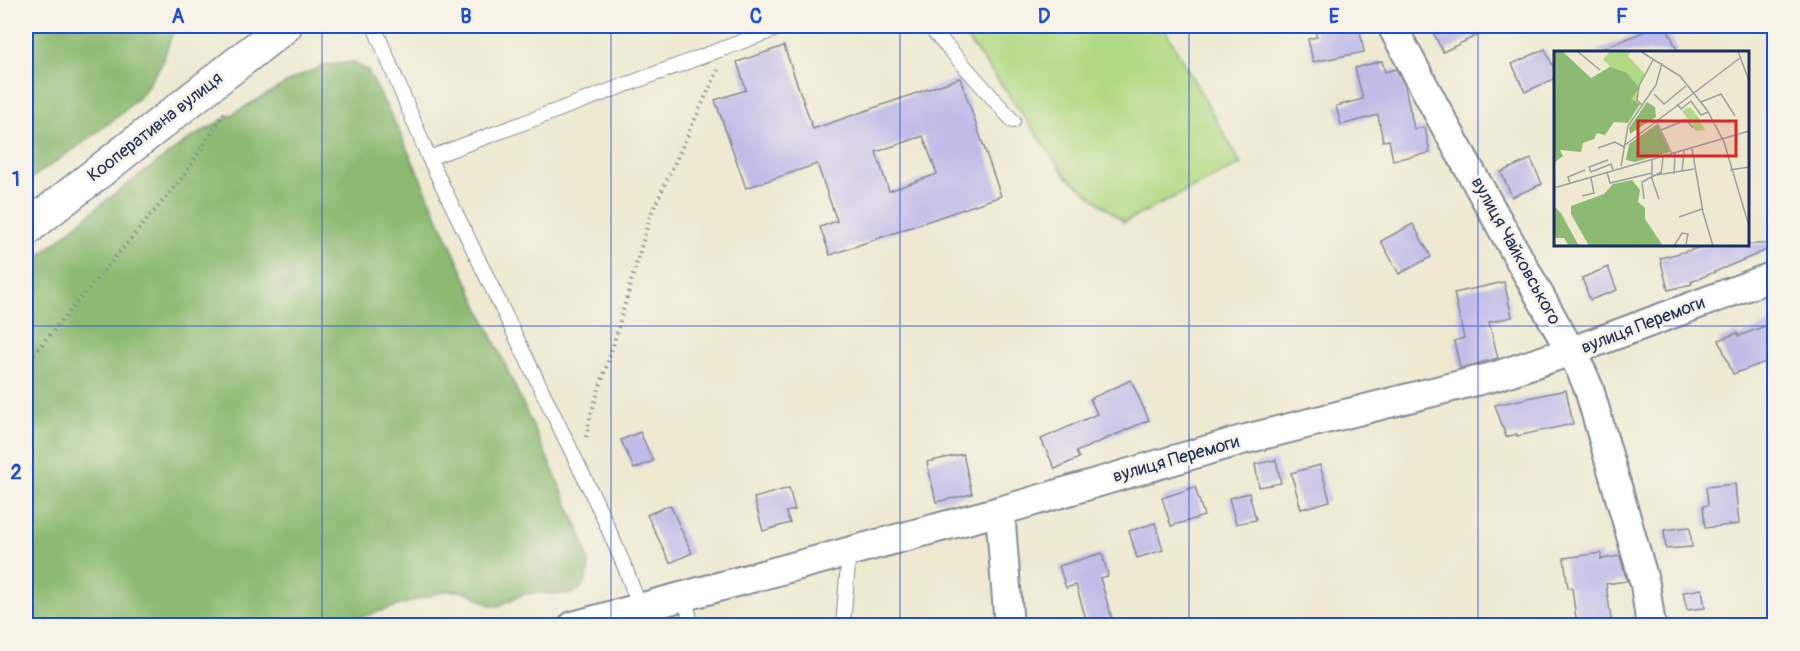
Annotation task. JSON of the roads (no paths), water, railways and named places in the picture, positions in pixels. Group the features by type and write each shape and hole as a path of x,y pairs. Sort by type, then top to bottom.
{"street":[{"name":"Кооперативна вулиця","path":"26,229 285,26"},
{"name":"вулиця Чайковського","path":"1392,26 1453,140 1572,351 1590,389 1645,584 1651,626"},
{"name":"вулиця Перемоги","path":"573,626 1000,511 1242,440 1496,376 1572,351 1774,276"},
{"path":"1000,511 1009,626"}],"lane":[{"path":"374,26 429,158 579,467 615,544 640,608"},
{"path":"429,158 784,26"},
{"path":"929,26 1013,121"},
{"path":"843,626 849,551"},
{"path":"684,596 692,626"}]}
